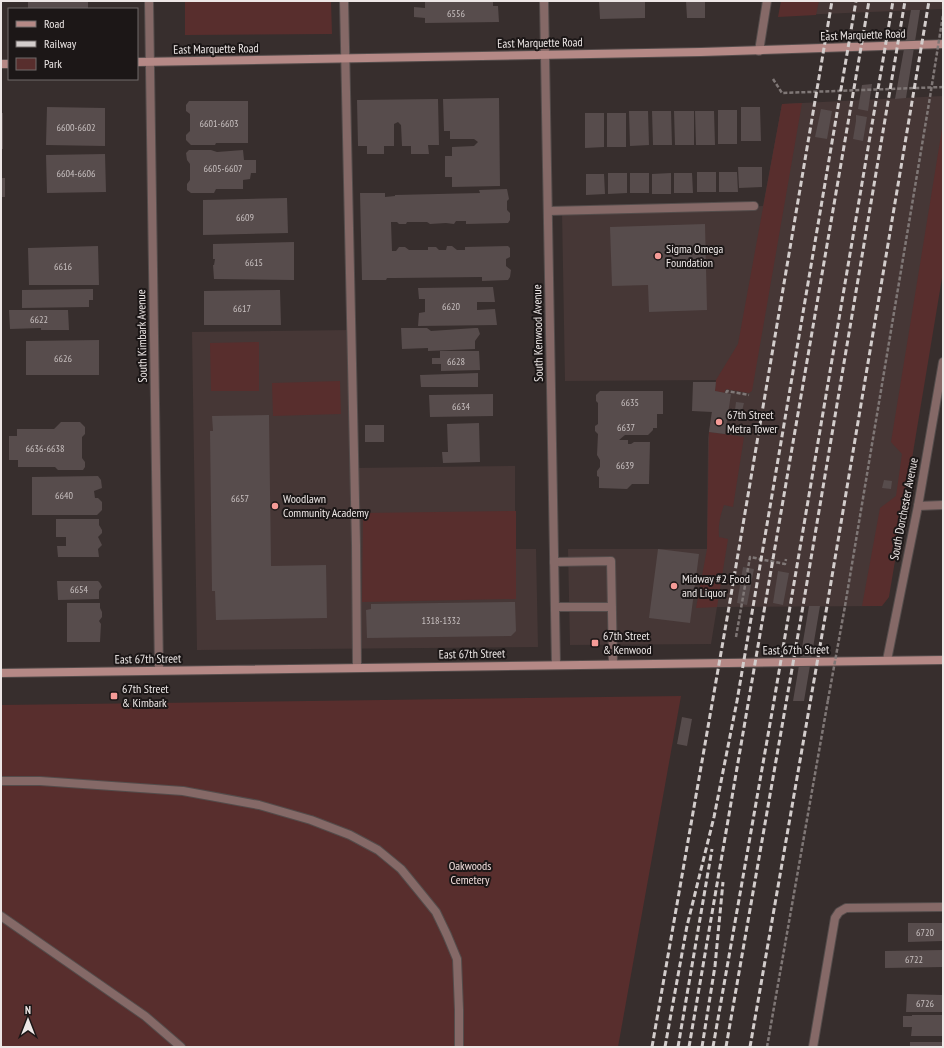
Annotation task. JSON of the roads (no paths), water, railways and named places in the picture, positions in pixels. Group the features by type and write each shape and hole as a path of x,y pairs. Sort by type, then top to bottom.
{"street":[{"name":"South Kimbark Avenue","path":"149,1 159,670"},
{"path":"344,1 356,545 357,668"},
{"name":"South Kenwood Avenue","path":"544,1 556,665"},
{"path":"759,51 767,1"},
{"name":"East Marquette Road","path":"138,62 544,56 759,51 943,44"},
{"path":"548,211 754,206"},
{"name":"South Dorchester Avenue","path":"887,660 918,506 943,362"},
{"path":"918,506 943,505"},
{"path":"554,562 611,561 613,664"},
{"path":"554,607 612,607"},
{"name":"East 67th Street","path":"1,672 943,660"},
{"path":"1,781 40,781 184,791 260,805 311,820 350,835 378,850 401,869 436,912 457,959 460,1010 459,1047"},
{"path":"813,1047 835,918 839,912 846,908 943,907"},
{"path":"1,916 145,1016 181,1047"}],"railway":[{"path":"652,1047 729,607 832,1"},
{"path":"665,1047 687,926 714,817 737,701 856,1"},
{"path":"689,1047 869,1"},
{"path":"713,1047 774,701 893,1"},
{"path":"726,1047 803,606 905,1"},
{"path":"750,1047 827,606 929,1"},
{"path":"678,1047 712,849"},
{"path":"702,1047 715,966 723,882"}],"place":[{"name":"Sigma Omega Foundation","path":"658,256"},
{"name":"67th Street Metra Tower","path":"719,422"},
{"name":"Woodlawn Community Academy","path":"275,506"},
{"name":"Midway #2 Food and Liquor","path":"674,586"},
{"name":"67th Street & Kenwood","path":"595,643"},
{"name":"67th Street & Kimbark","path":"114,696"}],"park label":[{"name":"Oakwoods Cemetery","path":"470,873"}]}
